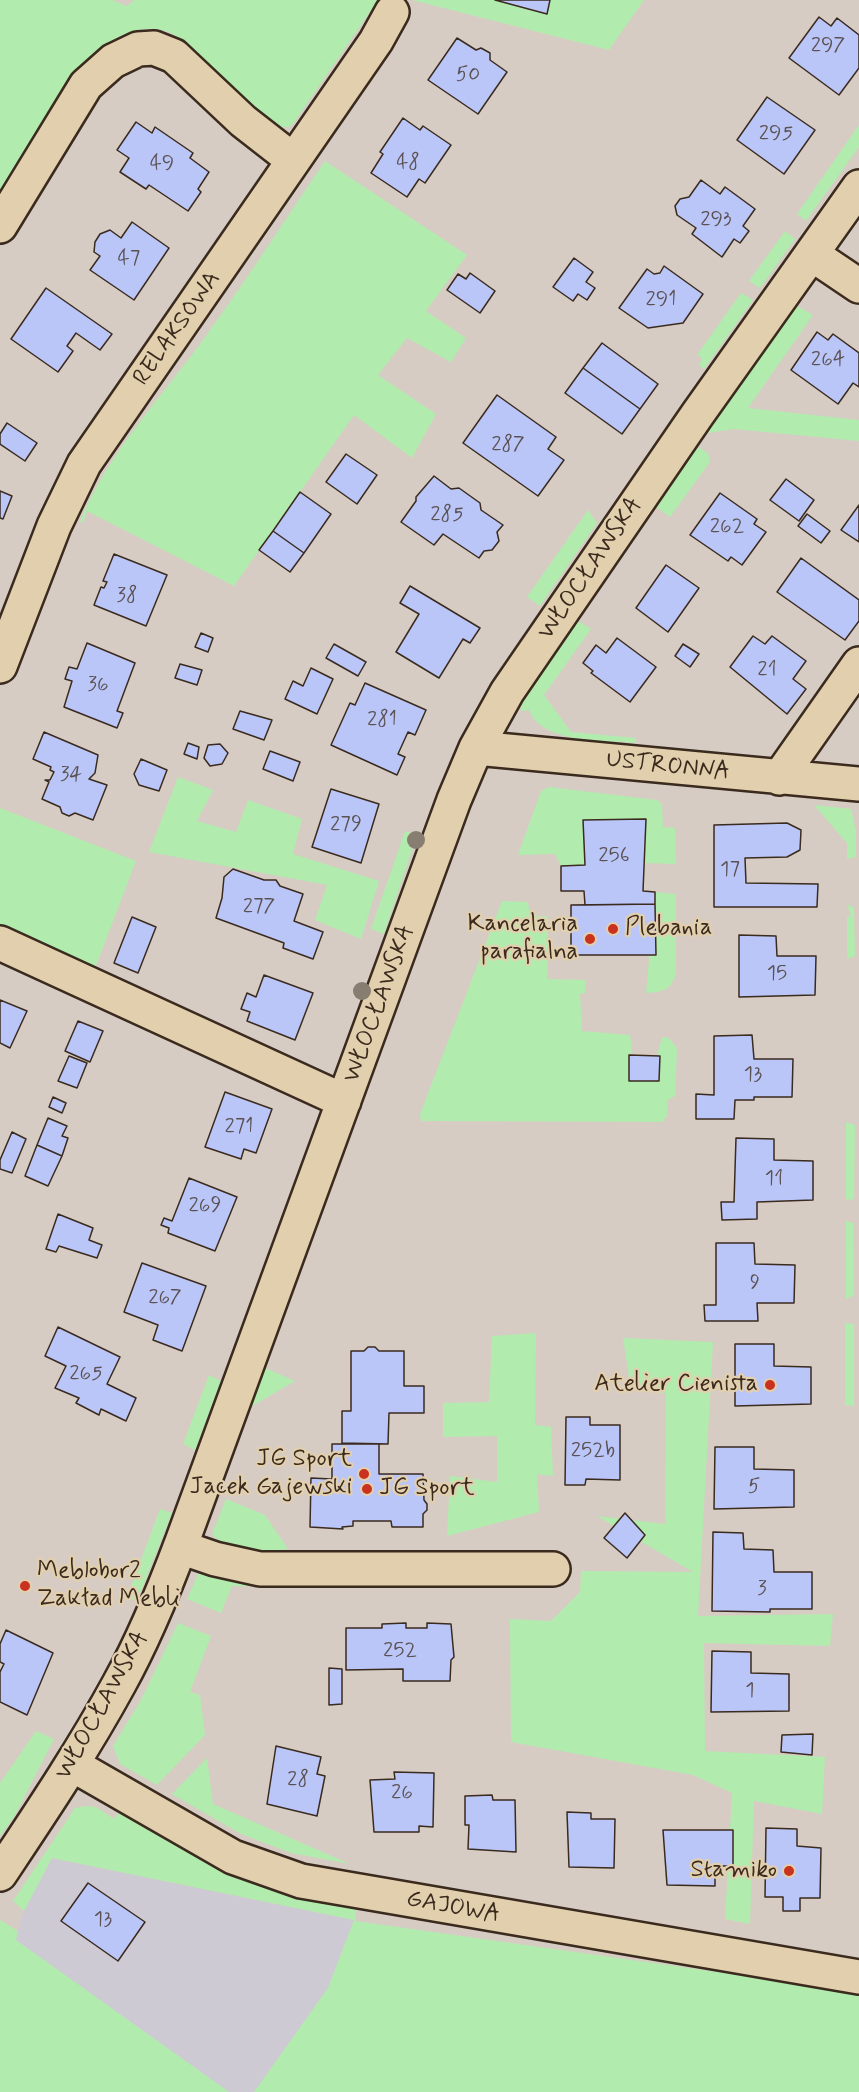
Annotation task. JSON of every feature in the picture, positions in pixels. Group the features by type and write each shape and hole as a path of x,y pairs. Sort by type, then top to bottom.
{"street":[{"name":"RELAKSOWA","path":"0,666 54,526 84,464 376,40 392,12"},
{"path":"0,226 86,86 113,61 138,49 154,48 174,56 243,121 293,160"},
{"name":"WŁOCŁAWSKA","path":"0,1874 72,1765 133,1657 180,1547 454,800 476,748 507,692 697,415 813,255 859,187"},
{"path":"813,255 859,286"},
{"path":"779,778 859,663"},
{"name":"USTRONNA","path":"476,748 859,784"},
{"path":"0,943 344,1101"},
{"path":"180,1547 260,1569 553,1569"},
{"name":"GAJOWA","path":"72,1765 233,1857 302,1881 859,1977"}],"shaded area":[{"path":"51,1858 354,1920 328,1988 254,2092 229,2092 15,1940 24,1911"}],"green space":[{"path":"0,0 112,0 127,6 134,0 378,0 293,124 289,127 281,127 277,133 238,99 178,37 167,31 155,29 133,31 123,35 94,54 0,203"},
{"path":"412,0 644,0 609,50"},
{"path":"859,125 859,147 806,221 797,214"},
{"path":"325,161 467,255 426,311 466,338 451,362 407,338 378,375 436,414 412,458 354,415 234,586 87,511 83,523 80,521 92,495 122,446 193,354"},
{"path":"785,231 795,239 760,288 749,281"},
{"path":"741,293 753,300 704,369 699,365 702,358 697,355"},
{"path":"795,305 813,315 748,408 859,420 859,441 734,429 701,434"},
{"path":"698,447 708,453 710,462 670,517 652,504 691,450"},
{"path":"588,510 597,523 540,606 527,597"},
{"path":"573,618 591,629 544,695 571,732 636,738 636,743 560,735 536,721 529,710 520,711 527,690"},
{"path":"178,777 213,790 197,821 236,832 248,800 302,819 293,854 379,881 361,939 315,920 327,885 149,852"},
{"path":"549,787 657,800 662,804 663,827 675,828 676,864 643,863 646,819 584,820 585,865 561,866 555,854 518,855 541,791"},
{"path":"814,805 851,809 856,832 856,857 847,859 847,843"},
{"path":"0,808 136,861 92,976 0,934"},
{"path":"405,831 417,835 384,934 371,929"},
{"path":"655,892 676,894 676,974 665,990 646,993"},
{"path":"502,901 528,902 530,916 548,916 547,979 586,980 585,993 580,994 582,1031 630,1035 632,1052 629,1056 629,1081 659,1081 658,1052 662,1037 669,1038 677,1048 675,1096 668,1100 667,1116 662,1122 421,1121 420,1114"},
{"path":"847,904 854,908 855,956 847,959 847,917 851,916"},
{"path":"846,1122 855,1125 854,1198 851,1200 846,1199"},
{"path":"846,1221 853,1223 854,1295 846,1299"},
{"path":"845,1323 854,1324 854,1406 845,1405"},
{"path":"536,1333 535,1425 551,1427 553,1476 537,1474 539,1512 447,1536 450,1476 497,1482 497,1436 443,1437 443,1403 489,1402 492,1336"},
{"path":"623,1338 713,1342 698,1616 833,1614 830,1646 704,1643 705,1751 825,1757 822,1814 754,1801 750,1924 725,1919 732,1793 693,1775 511,1742 510,1619 551,1621 580,1592 581,1571 693,1572 597,1516 665,1524 666,1393 631,1389"},
{"path":"263,1367 295,1381 249,1408"},
{"path":"209,1375 221,1381 195,1450 183,1444"},
{"path":"226,1499 265,1515 288,1549 248,1549 218,1540 212,1534"},
{"path":"160,1509 172,1513 137,1601 127,1597"},
{"path":"208,1572 327,1583 328,1588 232,1586 221,1613 187,1599 198,1574"},
{"path":"178,1623 211,1636 190,1692 200,1695 205,1735 157,1785 120,1764 113,1746 141,1700"},
{"path":"36,1731 54,1739 14,1817 0,1836 0,1783"},
{"path":"207,1758 213,1804 350,1864 291,1853 241,1834 172,1794"},
{"path":"96,1807 114,1819 119,1812 237,1878 266,1888 356,1908 355,1921 859,1992 859,2092 254,2092 328,1988 354,1920 52,1858 24,1911 13,1901 75,1808"},
{"path":"0,1920 18,1931 16,1940 229,2092 0,2092"}],"building":[{"path":"495,0 550,0 547,14"},
{"path":"819,17 831,26 837,18 859,35 859,68 839,95 789,58"},
{"path":"457,38 476,50 481,48 490,53 490,60 507,72 478,114 428,80"},
{"path":"767,97 815,130 784,174 737,140"},
{"path":"403,118 420,130 423,126 451,145 425,183 419,179 407,197 371,173 383,154 380,152"},
{"path":"136,122 152,133 155,127 193,153 190,158 209,172 198,189 201,192 188,211 149,185 146,189 120,172 129,158 117,150"},
{"path":"701,180 720,194 725,187 755,209 743,226 749,231 740,243 734,239 722,257 692,234 696,228 677,215 675,206 680,199 689,197"},
{"path":"132,222 169,248 134,300 90,270 100,256 94,252 95,242 100,234 110,230 121,238"},
{"path":"574,258 593,272 586,282 595,288 587,300 578,294 573,301 553,287"},
{"path":"664,266 703,294 683,323 648,328 619,308 647,269 654,274 660,273"},
{"path":"470,273 495,291 480,313 447,290 458,274 466,279"},
{"path":"46,288 112,334 100,350 76,333 67,346 73,351 58,372 11,339"},
{"path":"817,332 828,340 833,334 859,353 859,387 853,383 838,404 791,370"},
{"path":"602,343 658,384 640,409 583,368"},
{"path":"583,368 640,409 622,434 565,393"},
{"path":"497,395 556,437 548,449 564,460 538,496 463,443"},
{"path":"7,423 37,443 25,461 0,444 0,434"},
{"path":"346,454 377,475 357,504 326,482"},
{"path":"434,476 451,489 459,488 480,503 481,510 503,525 497,532 499,541 492,550 484,551 479,558 443,534 434,545 401,522 416,501 416,497"},
{"path":"786,479 814,500 799,521 770,500"},
{"path":"0,491 12,496 3,519 0,518"},
{"path":"300,492 331,514 304,553 273,531"},
{"path":"720,493 757,519 754,524 766,532 742,565 731,557 728,561 690,535"},
{"path":"859,505 859,542 841,530"},
{"path":"807,514 830,531 821,543 798,526"},
{"path":"273,531 304,553 290,572 259,550"},
{"path":"114,554 167,575 146,626 94,605 101,587 104,588 107,582 103,581"},
{"path":"801,558 859,600 859,621 845,640 777,592"},
{"path":"666,565 699,588 668,632 636,608"},
{"path":"410,586 480,628 470,643 463,639 439,678 396,652 419,614 400,603"},
{"path":"201,633 213,638 208,652 195,647"},
{"path":"753,636 765,644 772,636 806,661 793,679 806,689 787,714 730,667"},
{"path":"617,638 656,667 630,702 591,673 593,671 583,663 596,645 606,653"},
{"path":"87,643 135,663 117,711 123,713 117,728 64,707 72,681 65,679 69,667 77,669"},
{"path":"334,644 366,662 358,676 326,658"},
{"path":"683,644 699,654 690,667 675,656"},
{"path":"180,664 202,670 197,685 175,678"},
{"path":"311,668 333,679 317,714 285,699 293,681 303,686"},
{"path":"365,683 426,710 415,735 408,732 398,754 405,757 397,775 331,745 350,703 355,705"},
{"path":"240,711 272,720 264,740 233,729"},
{"path":"44,732 98,755 95,773 89,779 107,785 93,820 75,813 69,816 62,813 60,807 42,799 49,782 45,780 50,780 54,772 50,770 51,767 33,759"},
{"path":"188,743 199,747 197,759 184,754"},
{"path":"220,744 228,753 222,764 210,766 204,758 208,745"},
{"path":"270,751 300,762 293,781 263,769"},
{"path":"141,759 167,770 159,791 139,785 134,774"},
{"path":"331,789 379,804 361,863 312,847"},
{"path":"646,819 643,891 655,892 655,904 585,905 584,891 561,891 561,866 585,865 583,820"},
{"path":"787,823 801,830 800,850 787,857 745,858 746,883 818,884 817,907 714,907 714,825"},
{"path":"233,869 264,880 276,880 280,886 303,894 294,921 323,932 313,959 283,948 284,943 216,918 222,898 224,877"},
{"name":"Plebania","path":"655,904 656,955 571,955 571,905"},
{"path":"132,917 156,927 138,973 114,963"},
{"path":"739,935 776,936 777,956 816,956 815,995 739,997"},
{"path":"264,975 313,993 295,1040 247,1021 250,1012 241,1009 247,993 256,997"},
{"path":"0,1000 27,1011 10,1048 0,1043"},
{"path":"78,1021 103,1031 90,1062 65,1051"},
{"path":"752,1035 754,1059 793,1059 792,1097 754,1097 754,1100 735,1100 734,1119 696,1119 696,1094 714,1095 714,1036"},
{"path":"629,1055 660,1056 659,1081 629,1081"},
{"path":"69,1056 87,1063 77,1088 58,1081"},
{"path":"225,1092 272,1109 256,1153 244,1149 241,1159 205,1147"},
{"path":"53,1097 66,1103 62,1113 49,1107"},
{"path":"48,1118 67,1126 62,1136 68,1138 62,1156 37,1145"},
{"path":"12,1132 26,1139 12,1173 0,1169 0,1160"},
{"path":"736,1138 774,1139 774,1160 813,1161 813,1200 757,1202 757,1219 722,1220 721,1202 734,1202"},
{"path":"37,1145 62,1156 48,1186 25,1176"},
{"path":"189,1178 237,1197 215,1251 168,1233 169,1228 161,1225 164,1218 172,1221"},
{"path":"58,1214 93,1228 89,1240 102,1245 97,1258 59,1246 56,1252 46,1249"},
{"path":"716,1243 754,1243 755,1264 795,1265 794,1303 757,1303 758,1321 705,1321 704,1305 716,1305"},
{"path":"142,1263 206,1286 182,1351 153,1340 158,1325 124,1312"},
{"path":"58,1327 120,1357 107,1384 136,1398 126,1421 101,1409 99,1415 76,1403 79,1398 55,1388 66,1366 45,1356"},
{"path":"735,1344 774,1344 774,1366 811,1367 811,1404 735,1406"},
{"path":"368,1347 375,1347 379,1351 404,1351 404,1386 424,1386 424,1413 389,1413 388,1444 342,1443 342,1411 351,1411 351,1351 364,1351"},
{"path":"566,1417 590,1417 590,1425 620,1425 620,1480 586,1479 585,1485 565,1485"},
{"name":"JG Sport","path":"332,1444 379,1444 379,1474 423,1474 424,1500 427,1510 423,1514 423,1527 392,1527 391,1521 353,1521 353,1526 342,1527 343,1529 310,1527 311,1478 332,1479"},
{"path":"715,1447 754,1447 754,1469 794,1470 794,1507 714,1509"},
{"path":"625,1513 645,1535 627,1558 604,1538"},
{"path":"713,1532 743,1533 744,1549 773,1550 774,1572 812,1572 812,1609 770,1609 770,1612 712,1611"},
{"path":"406,1623 406,1628 427,1628 427,1623 451,1624 454,1657 451,1660 450,1681 403,1681 403,1669 346,1670 346,1628 382,1628 382,1624"},
{"path":"6,1630 53,1653 27,1715 0,1702 0,1672 4,1664 0,1662 0,1644"},
{"path":"712,1651 751,1652 751,1673 789,1674 789,1711 711,1712"},
{"path":"329,1668 342,1669 342,1704 329,1705"},
{"path":"813,1734 812,1755 781,1752 782,1735"},
{"path":"276,1746 321,1757 317,1774 325,1776 317,1816 267,1804"},
{"path":"394,1772 434,1773 433,1827 419,1826 419,1832 374,1832 370,1780 395,1779"},
{"path":"492,1795 493,1800 515,1800 516,1852 468,1849 469,1825 465,1825 465,1796"},
{"path":"567,1812 591,1813 591,1819 615,1819 614,1868 569,1867"},
{"path":"766,1828 797,1829 797,1846 821,1848 820,1898 800,1898 800,1911 783,1911 783,1897 765,1897"},
{"path":"663,1830 733,1830 733,1866 715,1866 715,1886 667,1885"},
{"path":"88,1883 145,1922 118,1961 61,1921"}],"place":[{"name":"Plebania","path":"613,929"},
{"name":"Kancelaria parafialna","path":"590,939"},
{"name":"Atelier Cienista","path":"770,1385"},
{"name":"JG Sport Jacek Gajewski","path":"364,1474"},
{"name":"JG Sport","path":"367,1489"},
{"name":"Meblobor2 Zakład Mebli","path":"25,1586"},
{"name":"Stamiko","path":"789,1871"}]}
